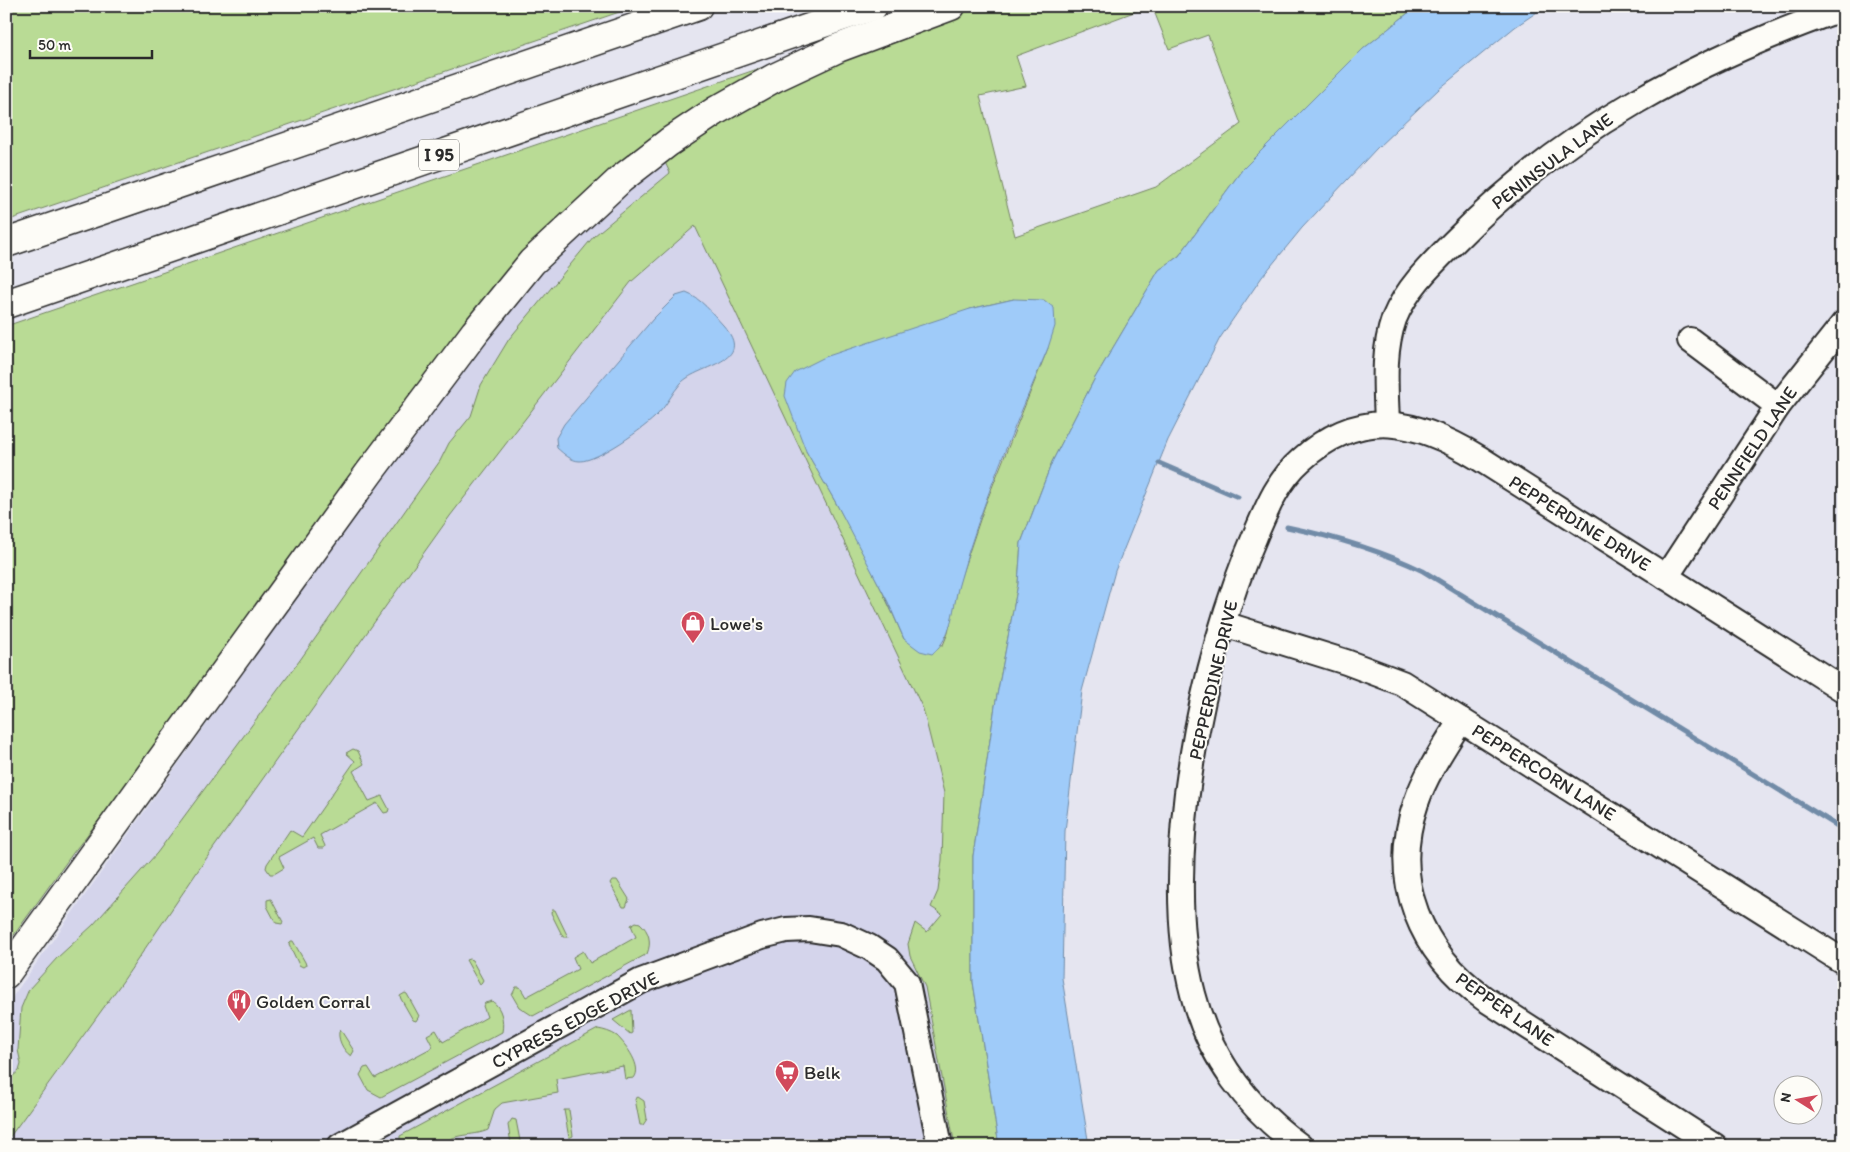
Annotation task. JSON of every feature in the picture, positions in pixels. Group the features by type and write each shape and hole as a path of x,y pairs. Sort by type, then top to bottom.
{"highway":[{"path":"6,243 698,6"},
{"name":"I 95","path":"6,304 873,6"},
{"path":"6,974 375,465 475,332 532,262 576,219 629,172 717,110 774,78 838,48 952,6"}],"street":[{"name":"PENINSULA LANE","path":"1387,424 1386,359 1388,339 1399,309 1409,292 1432,265 1491,206 1558,152 1645,95 1735,49 1844,8"},
{"name":"PENNFIELD LANE","path":"1666,577 1778,406 1844,324"},
{"path":"1690,340 1778,406"},
{"name":"PEPPERDINE DRIVE","path":"1298,1145 1263,1115 1224,1067 1198,1011 1185,956 1181,892 1187,798 1201,712 1224,624 1249,550 1274,495 1284,479 1305,457 1332,439 1357,428 1387,424 1425,430 1451,442 1844,690"},
{"name":"PEPPERCORN LANE","path":"1224,624 1337,659 1387,677 1419,693 1844,962"},
{"name":"PEPPER LANE","path":"1461,720 1422,787 1408,836 1407,865 1410,893 1419,922 1432,947 1460,980 1484,999 1715,1146"},
{"name":"CYPRESS EDGE DRIVE","path":"340,1146 641,982 762,936 786,930 809,929 841,934 869,947 887,959 907,983 940,1146"}],"shaded area":[{"path":"664,160 993,718 973,856 994,1127 999,1146 6,1146 6,1006 434,405 497,322 557,253 606,206"}],"green space":[{"path":"6,6 297,6 307,9 320,6 637,6 6,221"},
{"path":"980,6 1150,6 1016,56 1026,86 980,96 1015,236 1156,187 1241,124 1208,35 1169,49 1152,6 1417,6 1363,49 1242,170 1179,256 1159,270 1095,378 1052,462 1021,543 1018,584 995,706 973,856 973,982 999,1146 955,1146 925,987 910,956 908,944 915,923 927,932 942,914 931,907 938,891 942,860 944,793 923,709 695,226 631,282 450,516 210,853 123,981 6,1142 6,1075 13,1076 19,1071 21,1064 18,1050 21,1008 29,989 57,958 93,925 157,853 300,660 440,461 449,443 471,416 481,385 509,339 594,236 670,173 664,160 715,121 869,46","holes":["1014,299 1048,348 985,505 959,582 948,633 943,645 904,639 858,544 806,451 970,309"]},
{"path":"781,61 615,176 146,760 73,853 6,946 6,326"},
{"path":"353,749 358,751 364,764 353,771 369,801 382,796 389,809 388,812 384,813 377,803 320,835 325,846 324,848 318,848 313,838 279,857 284,868 274,874 270,874 266,868 267,864 290,830 302,837 355,761 346,753"},
{"path":"612,880 617,880 629,899 626,907 623,907 610,883"},
{"path":"271,899 283,922 282,924 276,923 267,906 267,900"},
{"path":"552,910 555,910 568,937 563,937 551,913"},
{"path":"636,922 640,923 646,930 649,941 647,954 533,1016 519,1007 512,995 516,987 520,987 526,997 578,969 573,957 583,951 590,963 636,937 631,925"},
{"path":"293,941 305,962 306,965 303,967 299,965 289,944"},
{"path":"466,960 472,960 483,980 480,985"},
{"path":"405,993 419,1016 416,1021 413,1020 401,999 400,996"},
{"path":"492,1001 502,1015 502,1032 381,1097 368,1090 360,1075 364,1068 368,1067 375,1078 433,1047 427,1035 436,1030 443,1042 487,1017 483,1006 485,1003"},
{"path":"631,1010 632,1033 630,1034 613,1020"},
{"path":"340,1029 354,1051 351,1056 341,1044"},
{"path":"598,1029 608,1031 617,1036 625,1045 635,1062 636,1073 634,1078 625,1079 623,1066 556,1079 558,1093 502,1103 495,1109 488,1130 451,1139 442,1146 400,1146 400,1136"},
{"path":"638,1097 644,1101 647,1119 643,1125 640,1125 635,1099"},
{"path":"564,1110 569,1110 573,1136 569,1138"},
{"path":"512,1119 516,1120 521,1146 511,1144 508,1125"}],"water":[{"path":"1417,6 1546,6 1515,27 1439,89 1377,148 1302,228 1262,277 1220,338 1168,440 1115,571 1082,691 1065,831 1062,978 1089,1146 999,1146 973,982 973,856 995,706 1018,584 1021,543 1052,462 1095,378 1159,270 1179,256 1242,170 1363,49"},
{"path":"686,293 702,302 723,325 732,338 733,347 729,355 722,361 689,377 681,383 658,414 621,443 588,460 577,461 565,455 557,448 556,438 564,424 653,319 676,296"},
{"path":"1014,299 1044,300 1054,308 1055,326 1048,348 1000,463 979,522 957,591 945,639 932,654 920,651 904,639 888,602 836,503 806,451 785,396 787,383 795,372 825,357 970,309"}],"waterway":[{"path":"1159,463 1238,497"},
{"path":"1287,527 1357,545 1423,571 1844,830"}],"place":[{"name":"Lowe's","path":"693,644"},
{"name":"Golden Corral","path":"239,1022"},
{"name":"Belk","path":"787,1093"}]}
